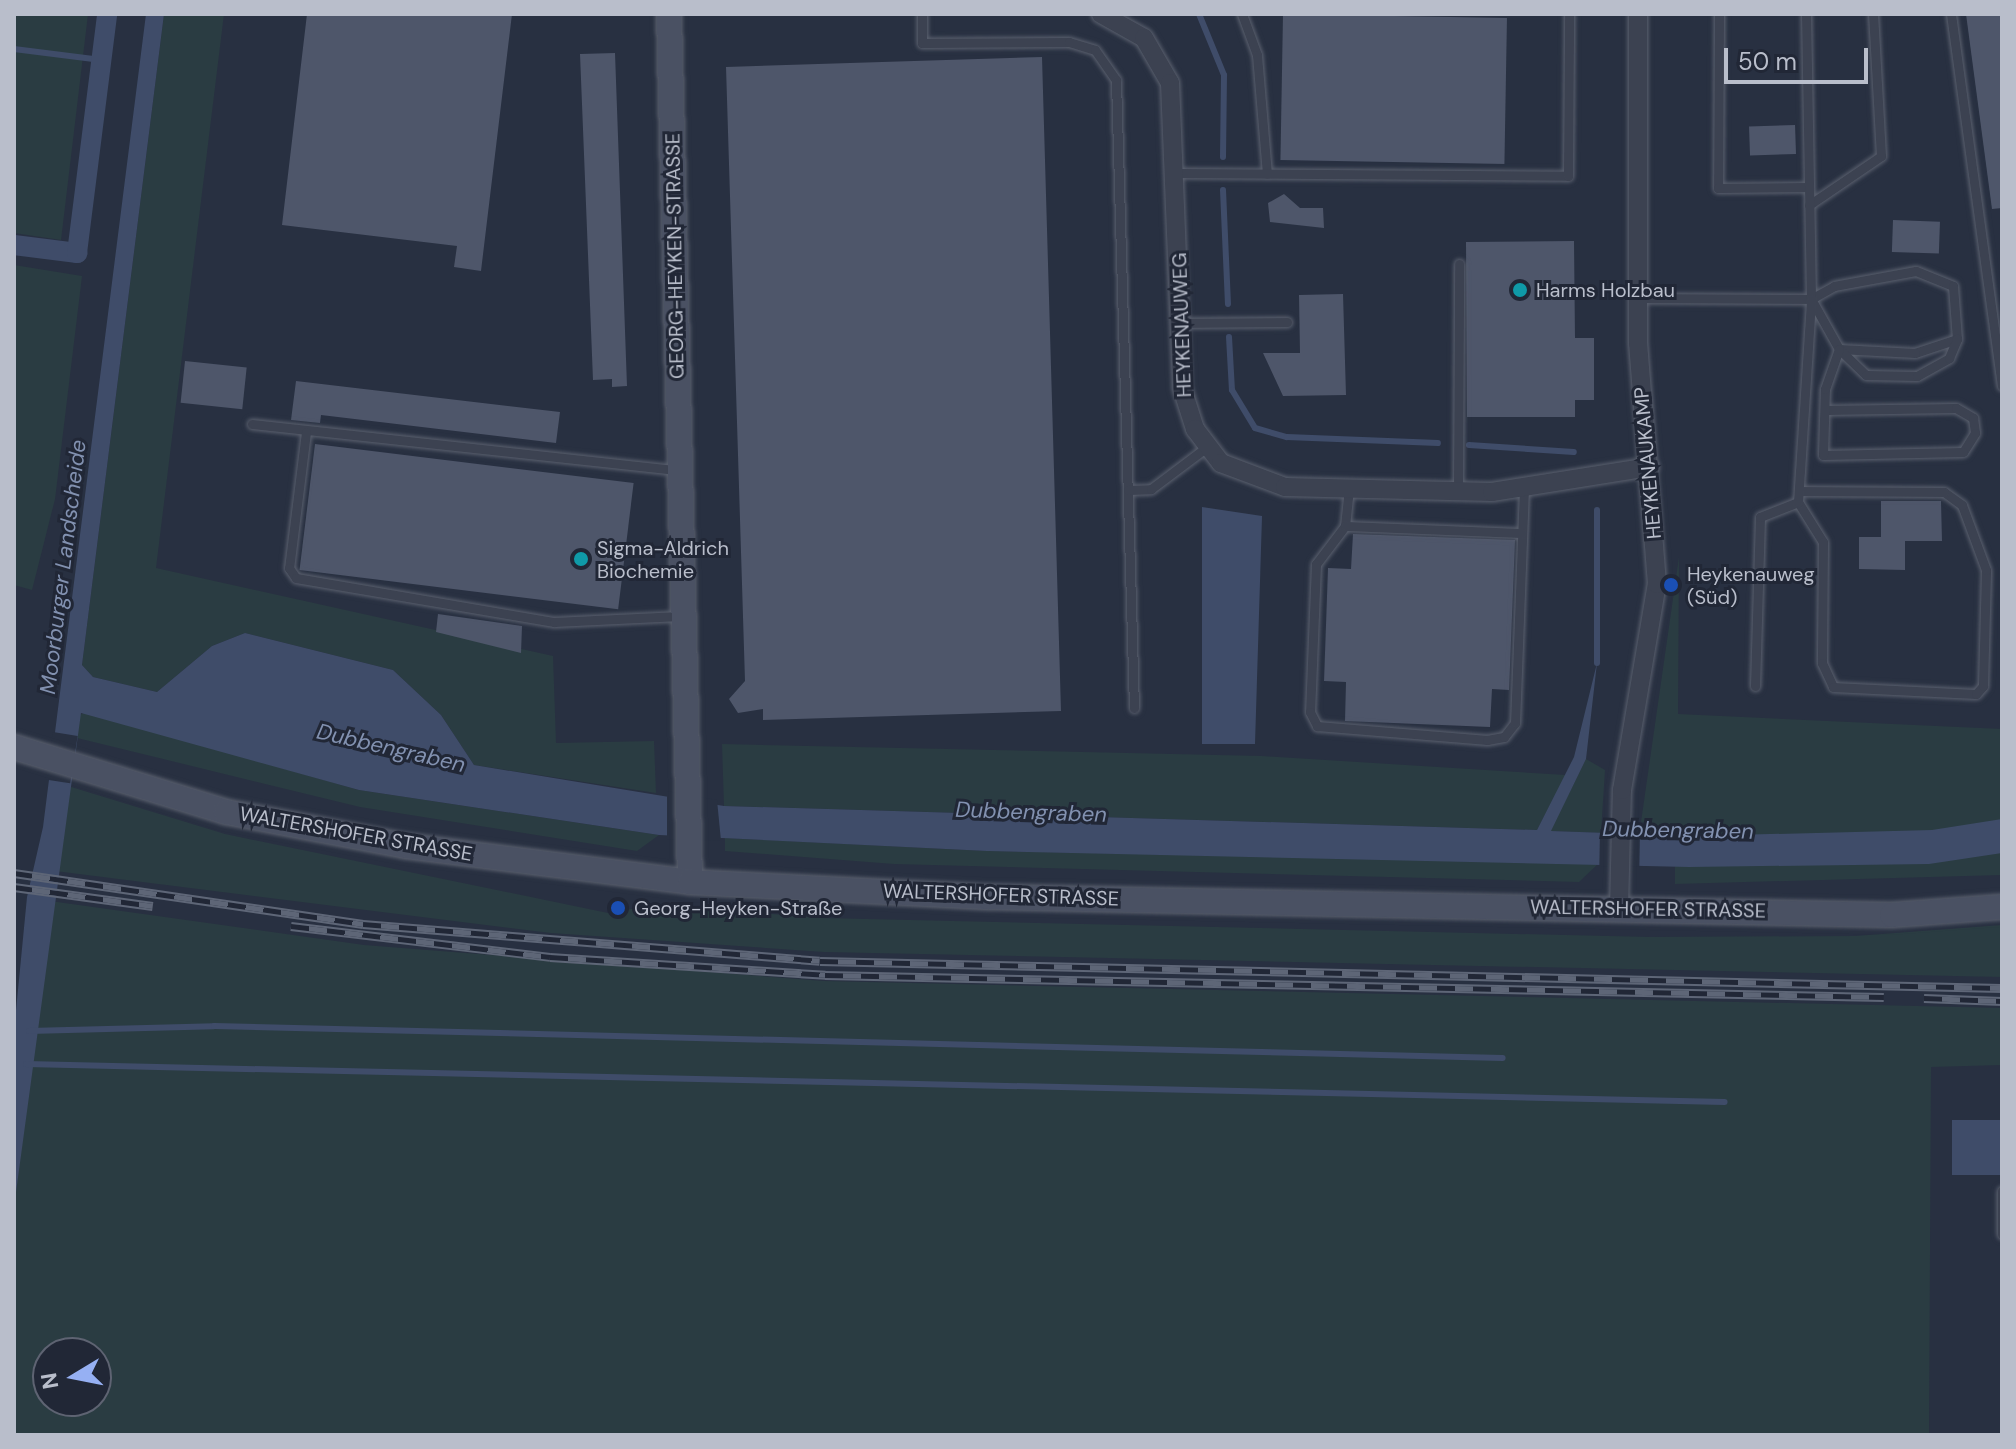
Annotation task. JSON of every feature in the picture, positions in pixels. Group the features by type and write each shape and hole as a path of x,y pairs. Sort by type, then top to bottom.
{"main road":[{"name":"GEORG-HEYKEN-STRASSE","path":"669,14 690,882"},
{"name":"WALTERSHOFER STRASSE","path":"14,747 226,812 361,838 690,882 988,897 1892,915 2002,907"}],"street":[{"name":"HEYKENAUWEG","path":"1101,14 1144,38 1163,65 1174,105 1180,323 1186,410 1207,447 1259,482 1349,488 1524,489 1650,467"},
{"name":"HEYKENAUKAMP","path":"1619,909 1620,822 1657,584 1638,298 1638,14"}],"lane":[{"path":"922,14 922,43 1069,42 1095,50 1116,80 1134,708"},
{"path":"1242,14 1257,55 1267,174"},
{"path":"1177,173 1568,176 1569,14"},
{"path":"1719,14 1718,188 1809,187"},
{"path":"1799,491 1944,492 1962,505 1986,570 1983,686 1976,694 1833,687 1822,663 1823,542 1798,502 1811,299 1806,14"},
{"path":"1809,205 1881,156 1873,14"},
{"path":"1951,14 2002,386"},
{"path":"1458,491 1459,264"},
{"path":"1638,298 1811,299 1834,286 1930,272 1953,286 1957,339 1949,358 1917,376 1866,375 1839,349 1811,299"},
{"path":"1180,323 1287,322"},
{"path":"1839,349 1915,353 1957,339"},
{"path":"1825,410 1956,408 1973,418 1975,433 1963,452 1823,455 1825,410 1839,349"},
{"path":"252,424 306,432 327,428 680,470"},
{"path":"306,432 289,568 296,578 554,622 684,616"},
{"path":"1128,490 1151,489 1207,447"},
{"path":"1349,488 1345,526 1316,564 1310,712 1317,726 1487,740 1504,737 1515,723 1524,489"},
{"path":"1755,686 1760,517 1798,502"},
{"path":"1345,526 1522,533"},
{"path":"2002,1191 2002,1234"}],"shaded area":[{"path":"14,14 88,14 61,240 14,233"},
{"path":"164,14 224,14 156,568 553,656 556,743 654,741 656,793 474,765 441,715 393,670 245,633 212,646 157,692 93,677 82,665"},
{"path":"14,265 82,276 55,499 32,590 14,585"},
{"path":"1679,557 1678,714 2002,729 2002,875 1675,884 1675,831 1641,822"},
{"path":"86,712 359,790 659,835 637,851 360,807 73,737 78,716"},
{"path":"722,744 1262,756 1566,775 1537,830 724,806"},
{"path":"1586,759 1605,770 1601,833 1550,831"},
{"path":"68,786 225,834 608,913 654,905 823,918 1650,937 1855,936 2002,925 2002,977 824,952 551,933 55,871"},
{"path":"725,838 987,851 1599,863 1579,882 894,864 725,851"},
{"path":"50,901 364,945 824,981 2002,1008 2002,1065 1931,1067 1929,1435 14,1435 14,1207"}],"water":[{"name":"Dubbengraben","path":"146,14 164,14 82,665 93,677 157,692 212,646 245,633 393,670 441,715 474,765 724,806 1537,830 1574,757 1597,663 1586,759 1551,831 1694,836 1932,830 2002,819 2002,853 1929,864 1689,867 987,851 659,835 359,790 81,713 14,1207 14,1031 27,897 43,827"},
{"path":"1202,507 1262,516 1255,744 1202,744"},
{"path":"1952,1120 2002,1120 2002,1175 1952,1175"}],"pier":[{"path":"53,732 78,736 70,783 45,779"},
{"path":"667,791 717,800 721,841 667,839"},
{"path":"1600,829 1640,830 1639,867 1599,866"}],"building":[{"path":"307,14 512,14 481,271 454,267 457,246 282,225"},
{"path":"1283,14 1507,18 1504,164 1280,160"},
{"path":"1966,14 2002,14 2002,208 1992,209"},
{"path":"615,53 627,386 612,387 612,379 593,380 580,54"},
{"path":"1042,57 1061,711 763,720 763,709 738,713 729,699 745,681 726,67"},
{"path":"1795,125 1796,154 1750,156 1749,127"},
{"path":"1284,194 1300,208 1323,208 1324,228 1270,222 1268,203"},
{"path":"1893,220 1940,222 1939,254 1892,252"},
{"name":"Harms Holzbau","path":"1574,241 1575,338 1594,338 1594,400 1575,400 1575,417 1467,417 1466,242"},
{"path":"1343,294 1346,395 1283,396 1263,353 1300,353 1299,295"},
{"path":"185,361 247,367 242,409 181,403"},
{"path":"296,381 560,412 556,443 321,415 320,423 291,420"},
{"path":"315,444 634,483 618,609 300,570"},
{"path":"1881,501 1941,501 1942,541 1905,541 1905,570 1859,569 1859,537 1881,537"},
{"path":"1353,534 1515,540 1509,690 1492,689 1490,727 1345,721 1346,682 1324,681 1328,568 1351,569"},
{"path":"438,614 522,626 521,653 436,632"}],"waterway":[{"path":"14,245 77,253 107,14"},
{"path":"1199,14 1224,75 1223,157"},
{"path":"14,49 101,60"},
{"path":"1223,190 1228,304"},
{"path":"1229,337 1232,390 1255,428 1287,437 1438,443"},
{"path":"1469,445 1574,452"},
{"path":"1597,510 1597,663"},
{"path":"29,1031 214,1026 1503,1058"},
{"path":"26,1064 1725,1102"}],"railway":[{"path":"14,873 363,924 820,961 2002,988"},
{"path":"14,887 153,906"},
{"path":"291,926 550,957 825,975 1884,997"},
{"path":"1924,998 2002,1001"}],"place":[{"name":"Harms Holzbau","path":"1520,290"},
{"name":"Sigma-Aldrich Biochemie","path":"581,559"},
{"name":"Heykenauweg (Süd)","path":"1671,585"},
{"name":"Georg-Heyken-Straße","path":"618,908"}],"water label":[{"name":"Moorburger Landscheide","path":"63,567"}]}
